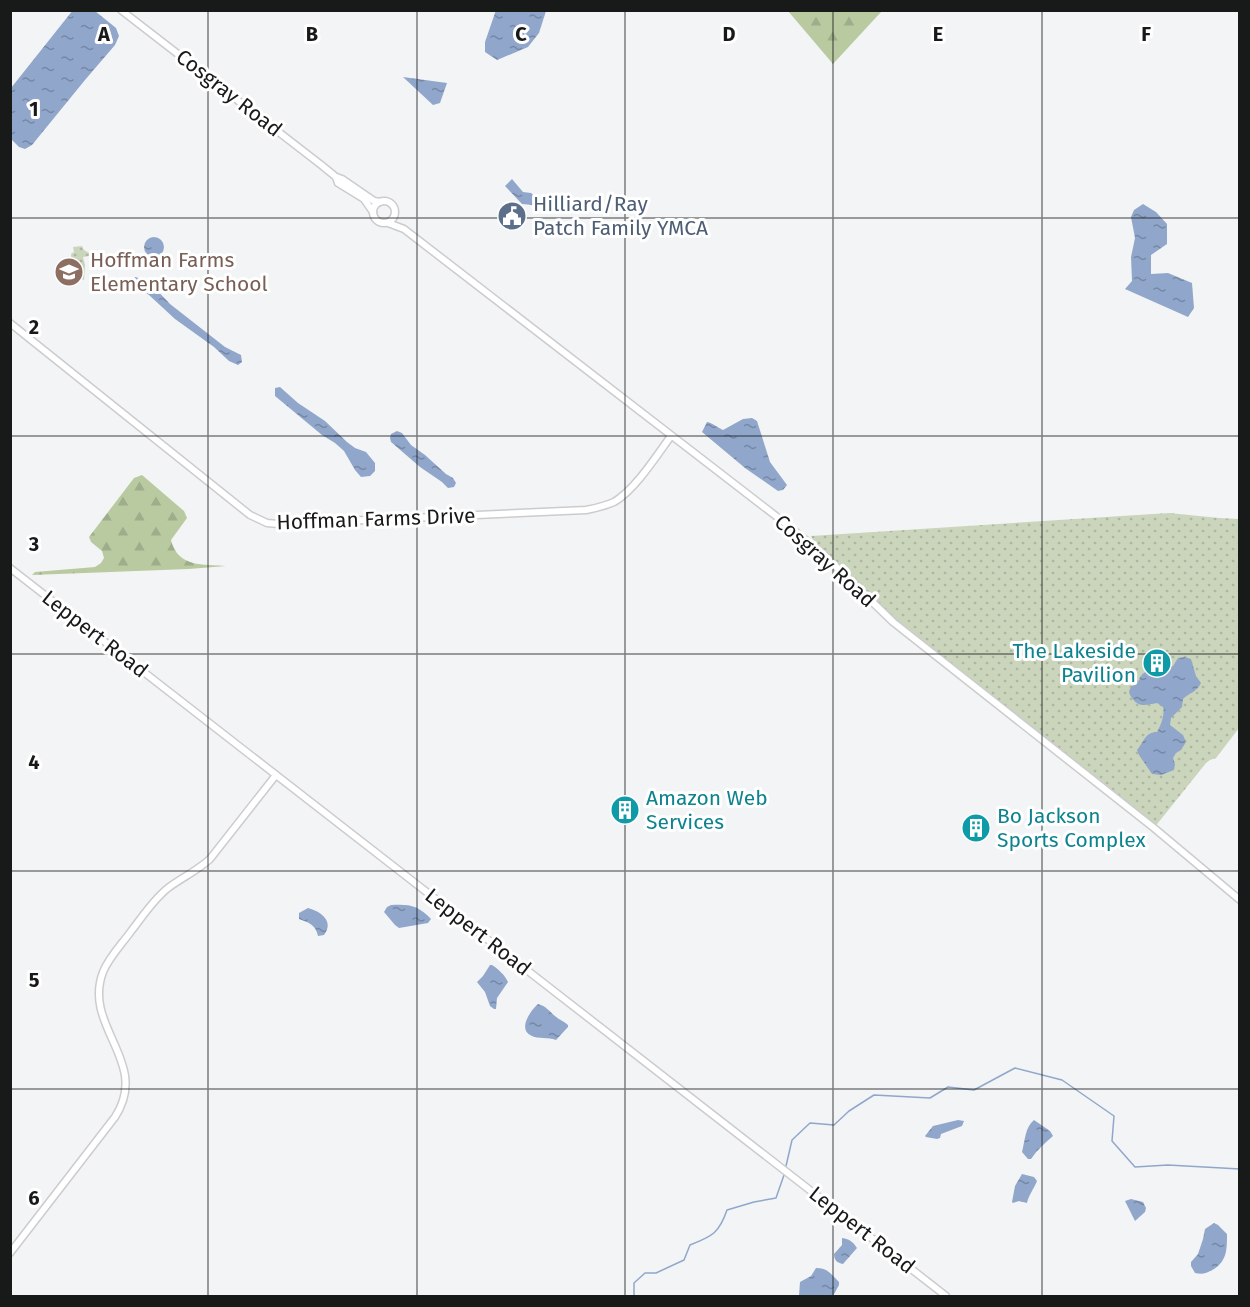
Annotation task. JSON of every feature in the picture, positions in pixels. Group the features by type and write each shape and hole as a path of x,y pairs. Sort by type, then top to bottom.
{"main road":[{"name":"Cosgray Road","path":"121,10 336,177 374,201 381,202"},
{"name":"Cosgray Road","path":"336,177 338,183 364,199 373,212"},
{"path":"381,202 390,203 395,208 396,214 388,223 383,224 374,218 373,212 376,204 381,202"},
{"name":"Cosgray Road","path":"396,214 404,229"},
{"name":"Cosgray Road","path":"388,223 404,229 819,551 893,622 1149,824 1239,900"},
{"name":"Hoffman Farms Drive","path":"10,323 250,515 267,523 586,510 601,507 627,492 671,436"},
{"name":"Leppert Road","path":"10,568 946,1296"},
{"path":"10,1253 115,1117 123,1101 126,1086 122,1058 100,1010 100,982 106,965 155,901 170,886 210,859 276,775"}],"green space":[{"path":"788,11 882,11 833,64"},
{"path":"82,246 89,253 89,256 83,257 84,280 73,276 71,254 74,252 73,247"},
{"path":"142,475 184,511 187,518 171,540 179,556 192,563 226,566 32,575 35,572 95,567 101,563 104,558 102,551 91,542 89,537 134,478"},
{"path":"1169,513 1239,519 1239,728 1216,758 1206,763 1154,828 893,622 819,551 811,536"}],"water":[{"path":"73,10 95,11 116,28 119,36 115,45 32,145 25,149 19,147 11,139 11,88"},
{"path":"496,10 546,10 539,33 528,47 497,60 485,52 485,42"},
{"path":"403,77 447,83 440,103 433,105"},
{"path":"512,179 523,192 531,193 538,199 533,205 522,204 505,186"},
{"path":"1143,204 1156,212 1167,224 1167,244 1151,255 1151,274 1168,273 1192,283 1194,308 1188,317 1125,289 1132,281 1131,257 1135,238 1131,217 1134,210"},
{"path":"154,237 161,240 164,247 161,254 154,257 147,254 144,247 147,240"},
{"path":"135,277 152,285 170,304 225,347 241,355 242,362 238,365 229,361 214,347 175,319 135,285 133,281"},
{"path":"280,387 298,403 325,421 347,442 366,452 375,463 375,471 370,476 361,477 344,451 275,396 275,388"},
{"path":"752,418 757,421 770,462 787,485 783,490 778,491 745,468 702,432 707,422 723,430 743,419"},
{"path":"397,431 453,478 456,483 454,487 448,488 391,442 391,434"},
{"path":"1178,658 1191,659 1196,676 1201,683 1195,691 1183,699 1182,707 1171,718 1170,725 1183,735 1186,742 1173,758 1174,770 1161,775 1152,774 1137,750 1147,736 1157,732 1162,720 1163,707 1157,703 1143,705 1137,703 1129,690 1147,671 1173,666"},
{"path":"391,905 413,906 431,919 428,923 399,928 384,912"},
{"path":"308,908 325,917 328,925 324,935 318,936 313,927 299,919 299,913"},
{"path":"490,965 501,972 508,982 497,998 496,1009 490,1006 485,992 477,982"},
{"path":"538,1004 568,1025 556,1040 534,1037 525,1029 526,1020"},
{"path":"958,1120 964,1121 962,1126 941,1134 940,1138 925,1136 933,1126"},
{"path":"1034,1120 1050,1131 1053,1136 1031,1159 1028,1159 1022,1152 1027,1130"},
{"path":"1022,1174 1034,1177 1037,1181 1027,1203 1019,1201 1013,1203 1015,1186"},
{"path":"1131,1199 1143,1202 1146,1208 1145,1212 1135,1221 1125,1201"},
{"path":"1214,1223 1227,1234 1224,1258 1209,1272 1195,1273 1191,1262 1198,1254 1205,1229"},
{"path":"842,1238 851,1241 857,1248 843,1264 836,1261 834,1254 842,1245"},
{"path":"816,1268 826,1270 839,1282 833,1296 799,1296 800,1282 811,1276"}],"waterway":[{"path":"786,1166 792,1140 810,1123 834,1125 849,1111 874,1095 930,1098 948,1087 974,1090 1015,1068 1062,1080 1114,1116 1112,1141 1135,1167 1168,1165 1240,1169"},
{"path":"634,1296 634,1283 645,1273 656,1273 684,1260 690,1245 710,1236 718,1229 727,1210 776,1198 784,1175"}],"place":[{"name":"Hilliard/Ray Patch Family YMCA","path":"512,216"},
{"name":"Hoffman Farms Elementary School","path":"69,272"},
{"name":"The Lakeside Pavilion","path":"1157,663"},
{"name":"Amazon Web Services","path":"625,810"},
{"name":"Bo Jackson Sports Complex","path":"976,828"}]}
